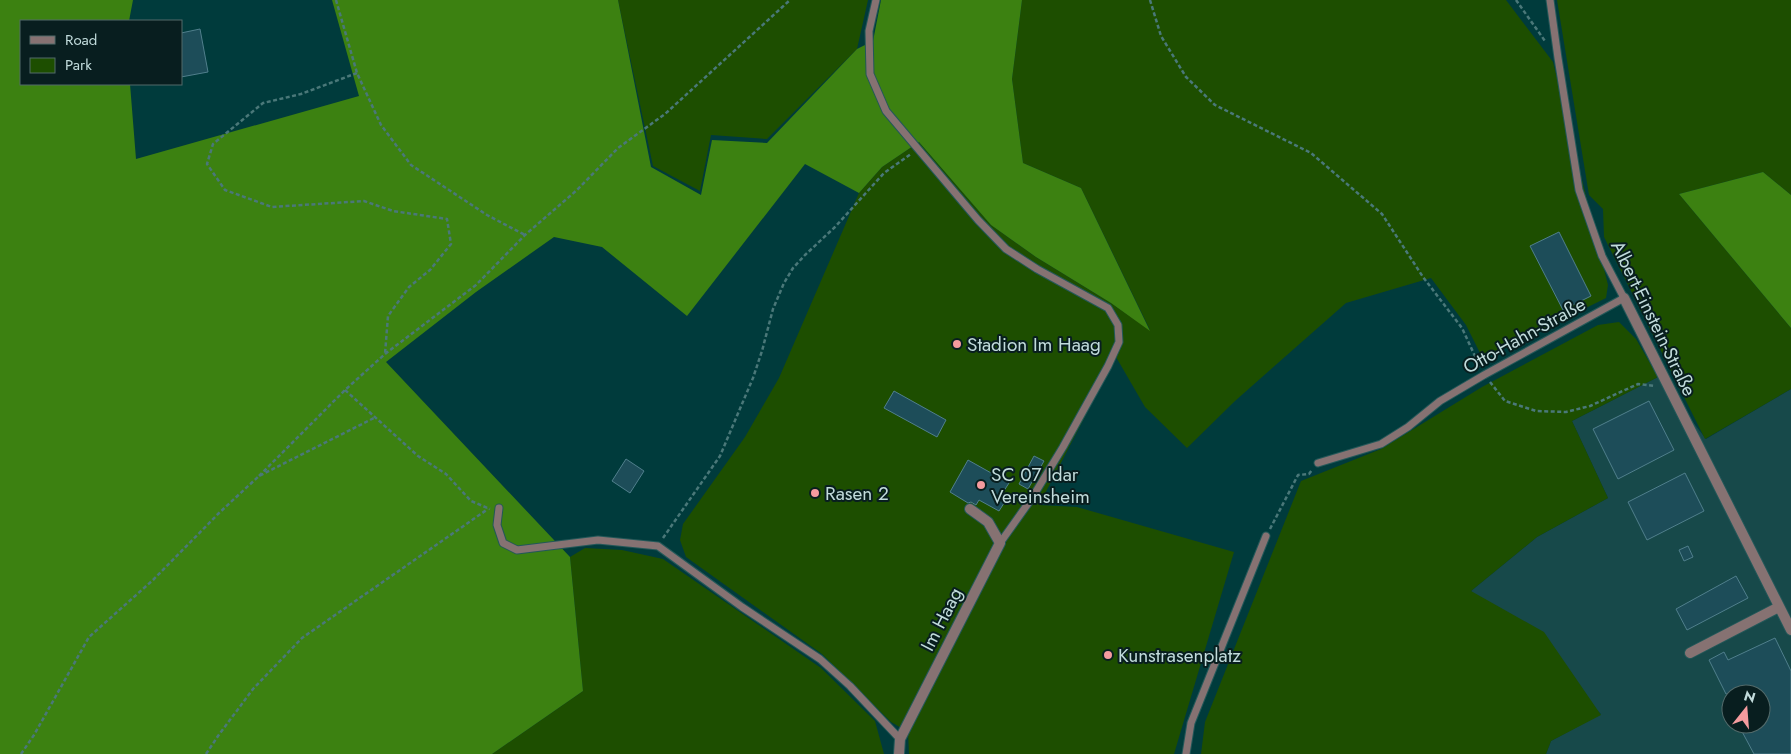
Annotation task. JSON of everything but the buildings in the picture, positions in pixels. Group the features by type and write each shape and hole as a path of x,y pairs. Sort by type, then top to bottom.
{"street":[{"name":"Albert-Einstein-Straße","path":"1624,298 1791,630"},
{"path":"970,509 988,522 1000,543"},
{"name":"Im Haag","path":"899,754 900,739 1000,543"},
{"path":"1690,653 1779,607"}],"lane":[{"path":"876,0 869,31 870,74 886,111 978,220 1006,249 1037,269 1108,308 1118,325 1119,342 1103,374 1037,491 1000,543"},
{"name":"Albert-Einstein-Straße","path":"1550,0 1579,190 1602,256 1624,298"},
{"name":"Otto-Hahn-Straße","path":"1318,463 1381,444 1408,427 1440,401 1624,298"},
{"path":"499,508 497,525 503,543 517,550 598,540 658,546 742,607 820,659 850,686 900,739"},
{"path":"1186,754 1191,723 1266,536"}],"path":[{"path":"336,0 357,74 374,112 381,125 411,165 487,215 525,235"},
{"path":"21,754 34,735 89,637 153,580 345,390 386,354 476,285 525,235 577,190 618,148 665,114 790,0"},
{"path":"1150,0 1162,36 1186,77 1215,105 1311,153 1382,214 1423,278 1462,328 1484,375 1505,401 1536,411 1566,412 1590,406 1638,384 1669,388"},
{"path":"1516,0 1558,58"},
{"path":"357,74 301,94 263,103 213,144 207,164 225,190 272,207 364,201 393,211 447,219 451,244 430,270 409,287 388,316 386,354"},
{"path":"658,546 720,456 756,369 773,309 784,282 793,268 804,255 835,227 884,173 918,148"},
{"path":"345,390 376,416 418,456 446,474 471,501 488,509"},
{"path":"259,476 376,416"},
{"path":"1266,536 1298,475 1309,474 1318,463"},
{"path":"206,754 253,689 302,638 488,509 499,508"}],"shaded area":[{"path":"1658,377 1706,439 1791,389 1791,754 1546,754 1551,741 1601,714 1471,591 1537,537 1608,498 1572,421"}],"green space":[{"path":"0,0 133,0 129,20 20,20 20,85 130,85 136,159 359,96 332,0 618,0 651,167 701,195 712,140 767,143 857,49 873,41 881,0 1022,0 1012,79 1023,163 1081,188 1150,331 1111,303 1036,257 991,225 919,142 882,167 859,193 805,164 687,316 602,247 554,237 476,292 386,362 570,557 583,691 492,754 0,754"},
{"path":"618,0 868,0 857,49 767,139 711,135 700,191 653,166"},
{"path":"1022,0 1506,0 1553,62 1608,285 1606,298 1483,359 1466,325 1431,278 1346,303 1235,401 1187,448 1145,407 1116,357 1039,505 1077,507 1234,552 1174,754 909,754 908,732 891,722 822,654 686,557 680,540 683,524 745,437 779,378 859,193 882,167 919,142 991,225 1036,257 1111,303 1150,330 1081,188 1023,163 1012,79"},
{"path":"1557,0 1791,0 1791,195 1763,172 1679,194 1791,328 1791,389 1705,439 1604,237 1603,209 1589,195"},
{"path":"1763,172 1791,195 1791,328 1679,194"},
{"path":"1619,322 1636,339 1658,377 1572,421 1608,498 1537,537 1471,591 1544,632 1601,715 1551,741 1546,754 1201,754 1205,722 1301,481 1381,449 1482,387 1598,325"},
{"path":"585,548 622,550 663,559 821,668 875,721 884,754 492,754 583,691 570,557"}],"place":[{"name":"Stadion Im Haag","path":"957,344"},
{"name":"SC 07 Idar Vereinsheim","path":"981,485"},
{"name":"Rasen 2","path":"815,493"},
{"name":"Kunstrasenplatz","path":"1108,655"}]}
